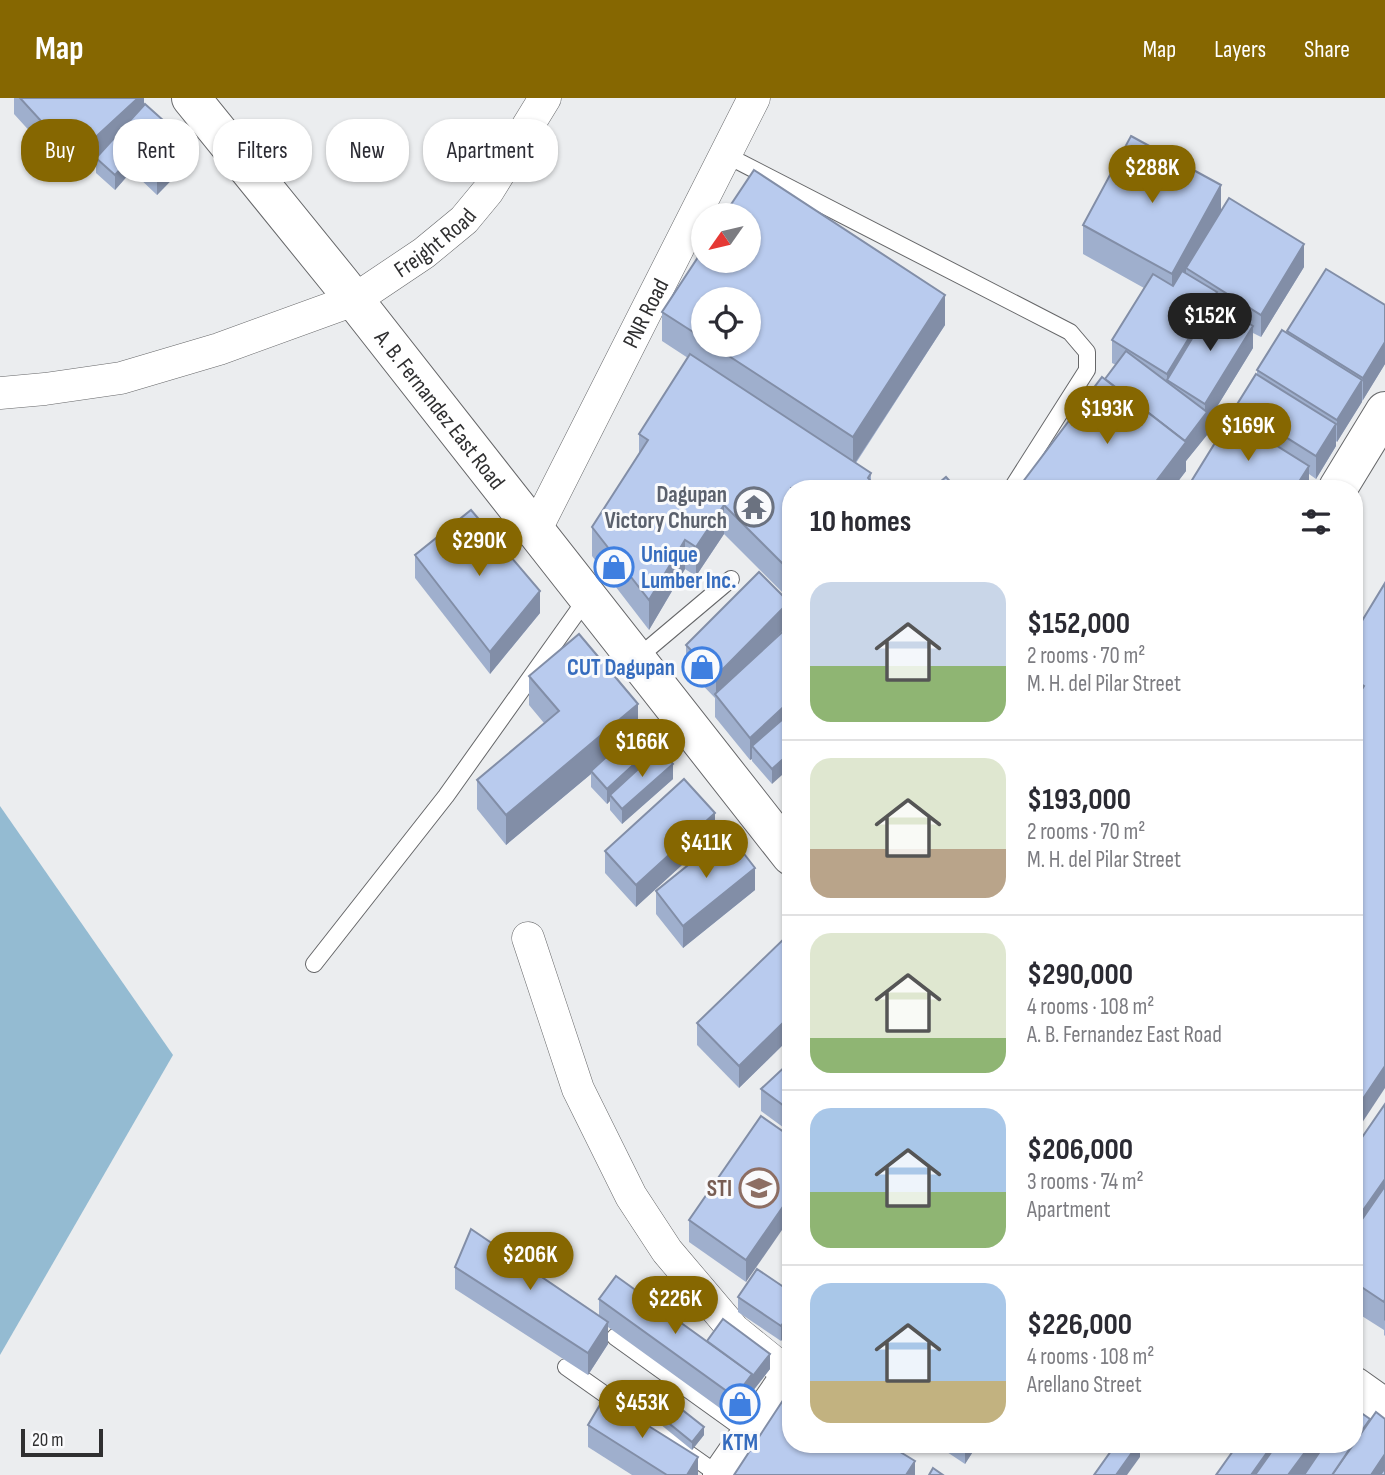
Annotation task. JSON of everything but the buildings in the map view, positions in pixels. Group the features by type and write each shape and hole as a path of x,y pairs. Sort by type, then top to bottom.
{"main road":[{"name":"A. B. Fernandez East Road","path":"191,98 536,529 782,845"},
{"path":"1343,480 1385,411"},
{"path":"721,1475 782,1389"},
{"path":"1363,1392 1385,1408"}],"street":[{"name":"Freight Road","path":"0,393 121,379 219,349 354,300 424,253 464,220 488,191 545,98"},
{"name":"PNR Road","path":"536,529 754,98"},
{"path":"528,937 578,1089 631,1196 667,1251 734,1330 782,1369"}],"lane":[{"path":"724,154 1070,332 1087,352 1087,370 1017,480"},
{"path":"636,659 731,579"},
{"path":"314,964 446,796 589,596"},
{"path":"615,1337 750,1434"},
{"path":"566,1367 721,1475"},
{"path":"614,1420 702,1475"}],"water":[{"path":"0,806 173,1055 0,1355"}],"place":[{"name":"Dagupan Victory Church","path":"754,507"},
{"name":"Unique Lumber Inc.","path":"614,567"},
{"name":"CUT Dagupan","path":"702,667"},
{"name":"STI","path":"759,1188"},
{"name":"KTM","path":"740,1404"}]}
